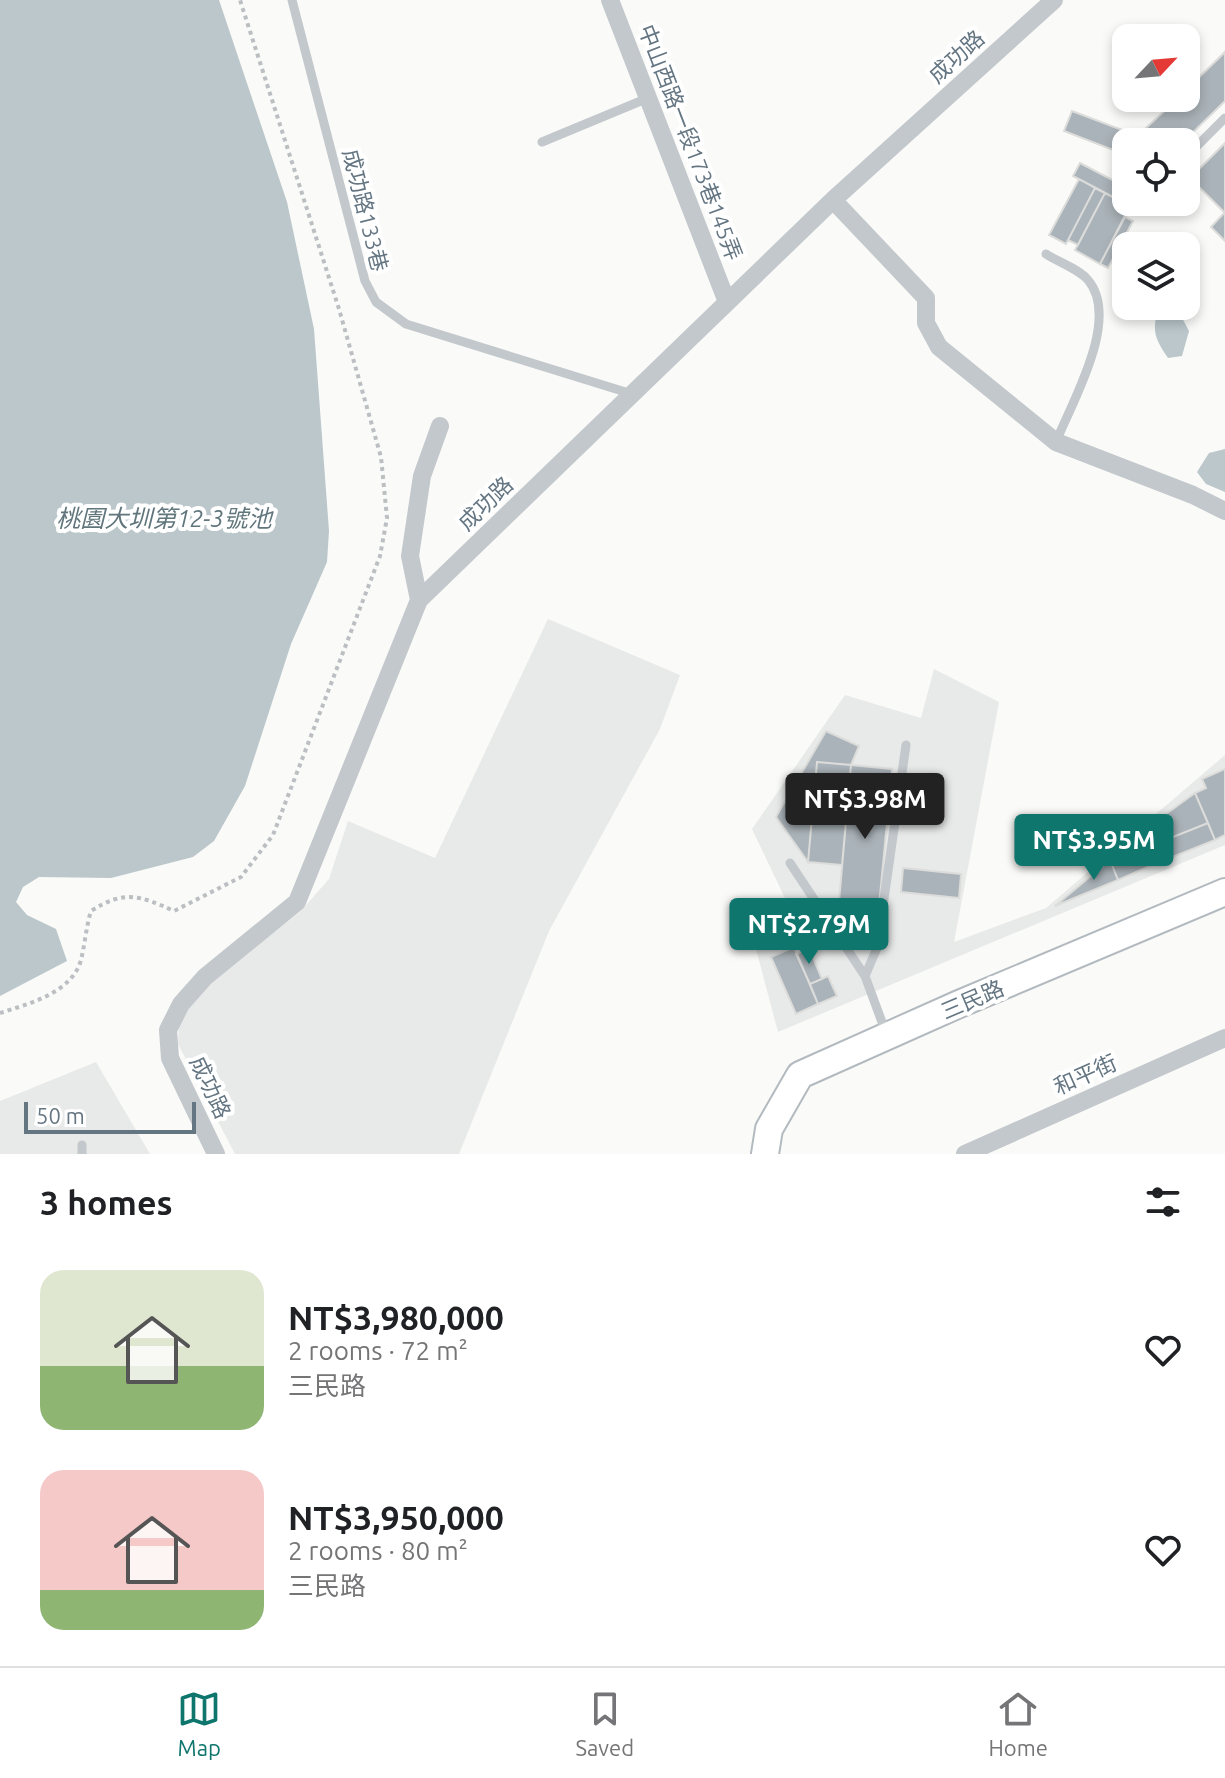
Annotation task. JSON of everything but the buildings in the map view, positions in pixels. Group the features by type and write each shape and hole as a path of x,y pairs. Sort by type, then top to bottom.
{"street":[{"name":"中山西路一段173巷145弄","path":"610,0 727,302"},
{"name":"成功路","path":"216,1154 170,1058 168,1030 181,1004 205,977 297,902 419,600 833,200 1054,0"},
{"path":"833,200 926,298 926,323 939,347 1056,442 1193,495 1225,511"},
{"path":"419,600 410,556 422,476 440,426"},
{"name":"三民路","path":"765,1154 769,1129 800,1075 1225,892"},
{"name":"和平街","path":"965,1154 1225,1038"}],"lane":[{"name":"成功路133巷","path":"292,0 365,281 376,302 406,324 632,394"},
{"path":"542,142 648,98"},
{"path":"1200,143 1225,118"},
{"path":"1046,254 1088,280 1099,301 1101,331 1056,442"},
{"path":"865,976 877,948 906,745"},
{"path":"790,863 865,976 887,1036"}],"path":[{"path":"0,1013 28,1004 64,986 81,960 83,936 91,911 108,901 125,895 174,911 241,877 273,835 380,556 387,518 381,457 339,309 240,0"}],"shaded area":[{"path":"548,619 680,675 660,729 549,931 459,1154 235,1154 178,1044 179,1022 203,988 300,912 329,879 348,821 435,858"},
{"path":"934,669 999,702 954,942 1046,908 1225,755 1225,845 778,1032 752,934 794,917 752,829 845,695 921,718"},
{"path":"96,1062 150,1154 0,1154 0,1101"}],"water":[{"name":"桃園大圳第12-3號池","path":"0,0 219,0 287,202 314,329 329,531 327,562 291,644 245,786 214,841 193,857 111,878 39,877 23,887 16,902 27,915 56,929 67,961 0,996"},
{"path":"1183,320 1189,331 1182,356 1168,358 1156,334 1155,322"},
{"path":"1225,449 1225,492 1206,484 1197,472 1209,453"}]}
